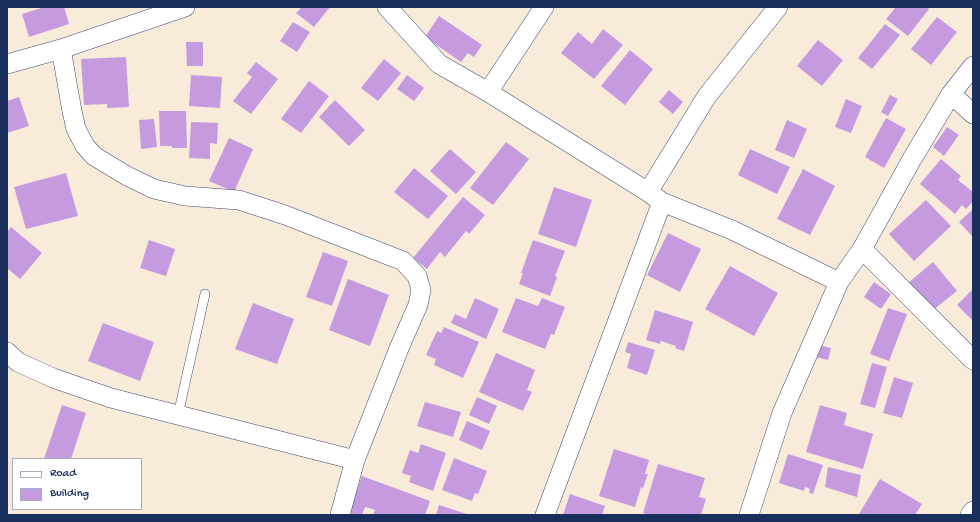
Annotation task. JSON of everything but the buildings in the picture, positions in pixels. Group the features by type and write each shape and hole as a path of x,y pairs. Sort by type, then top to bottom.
{"street":[{"path":"7,64 61,49 185,7"},
{"path":"387,7 439,64 488,92 655,197 732,230 839,282"},
{"path":"488,92 544,7"},
{"path":"545,515 655,197 706,96 778,7"},
{"path":"61,49 76,128 85,146 94,156 127,176 154,189 185,196 239,200 285,215 403,262 417,276 421,290 418,305 400,346 355,460 340,515"},
{"path":"749,515 782,413 839,282 862,249 912,159 951,94 973,66"},
{"path":"951,94 973,114"},
{"path":"862,249 973,360"},
{"path":"7,352 18,362 53,378 111,398 355,460"},
{"path":"970,515 973,511"}],"lane":[{"path":"178,415 205,294"}]}
